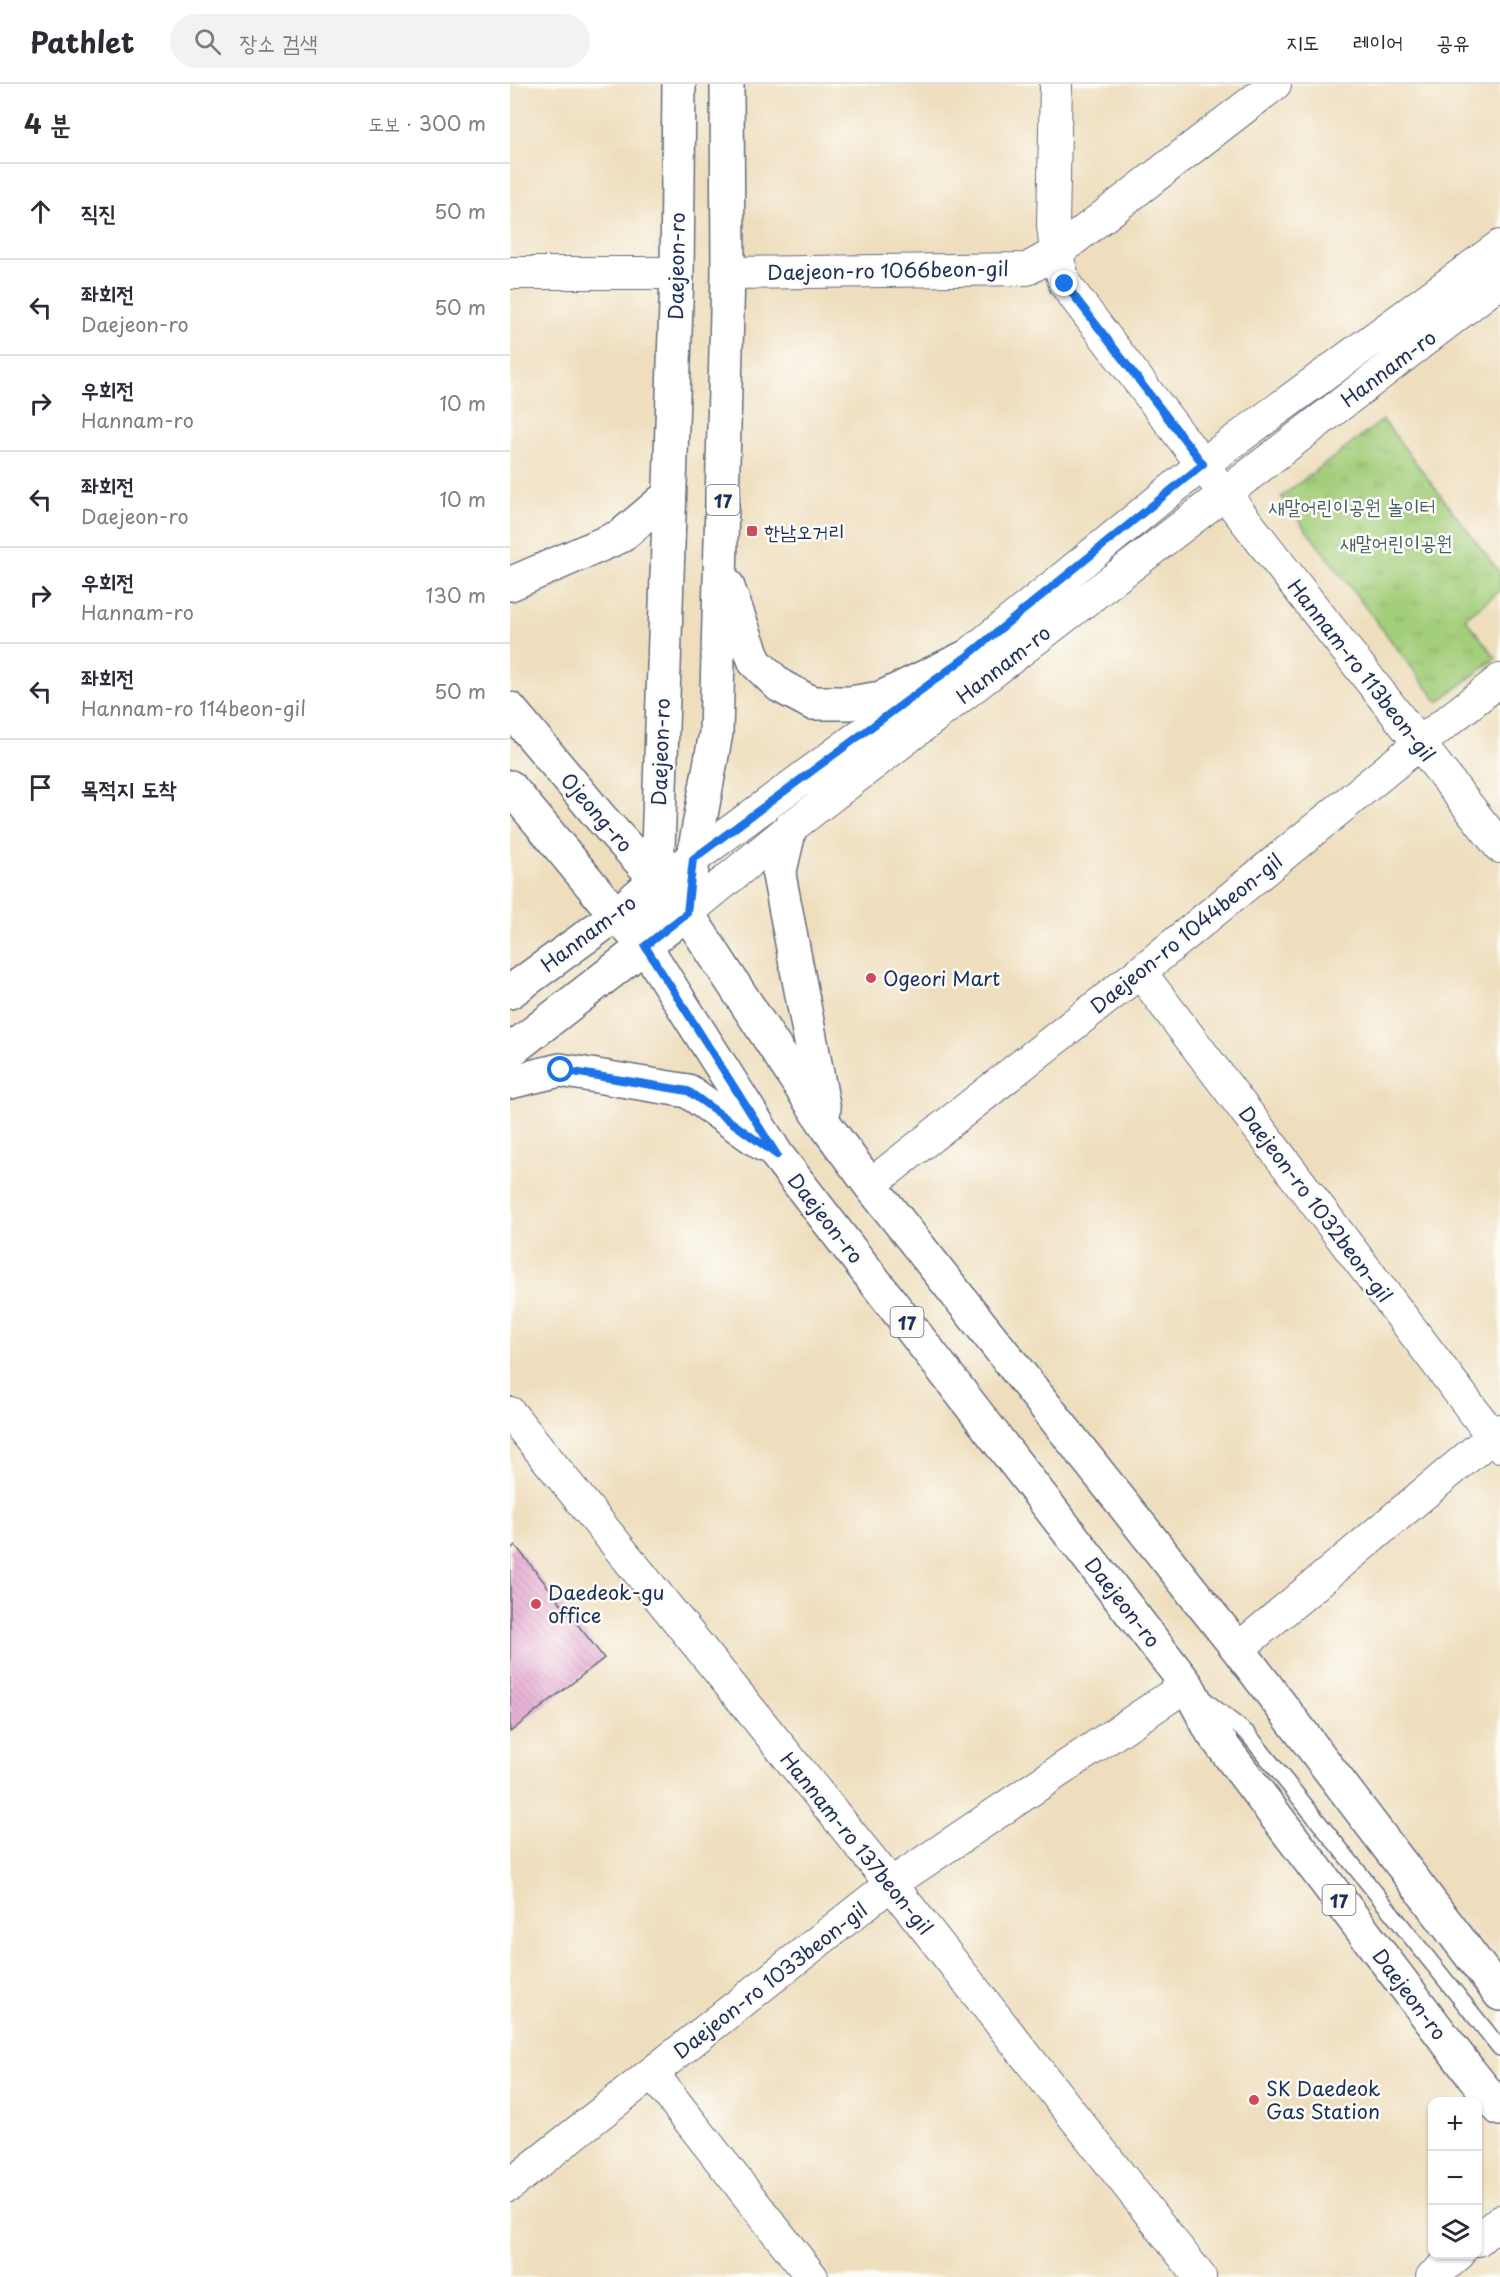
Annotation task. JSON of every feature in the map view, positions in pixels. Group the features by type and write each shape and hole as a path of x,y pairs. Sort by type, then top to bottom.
{"main road":[{"name":"Daejeon-ro","path":"679,84 677,273 657,879 645,946 777,1155 1187,1685 1212,1732 1500,2109"},
{"name":"17","path":"687,913 693,859 716,733 728,273 727,84"},
{"path":"510,584 621,536 668,496"},
{"path":"721,569 755,662 780,686 812,703 850,703 881,698 966,657"},
{"name":"Ojeong-ro","path":"510,710 600,817 687,913"},
{"path":"510,787 616,915 645,946"},
{"path":"790,828 779,875 827,1127"},
{"name":"Hannam-ro","path":"510,992 616,915 657,879"},
{"path":"687,913 827,1127 870,1185 1238,1649 1500,1994"},
{"name":"Hannam-ro","path":"510,1051 687,913"},
{"path":"510,1082 561,1070 688,1091 777,1155"}],"street":[{"name":"Hannam-ro 113beon-gil","path":"1056,84 1053,225 1056,253 1065,284 1224,493 1500,847"},
{"name":"Daejeon-ro 1066beon-gil","path":"728,273 1027,268 1056,253 1275,84"},
{"path":"1495,272 1500,231"},
{"name":"Hannam-ro","path":"657,879 693,859 966,657 1203,464 1495,272"},
{"name":"Hannam-ro","path":"687,913 790,828 1224,493 1495,272"},
{"path":"510,273 677,273"},
{"name":"Daejeon-ro 1044beon-gil","path":"870,1185 1140,972 1500,680"},
{"name":"Daejeon-ro 1032beon-gil","path":"1140,972 1497,1438 1238,1649"},
{"name":"Hannam-ro 137beon-gil","path":"513,1422 891,1884 1200,2277"},
{"name":"Daejeon-ro 1033beon-gil","path":"510,2185 891,1884 1187,1685"},
{"path":"652,2073 812,2277"},
{"path":"1482,2237 1500,2221"},
{"path":"1432,2277 1453,2259"}],"lane":[{"path":"1187,1685 1248,1734 1500,2048"}],"green space":[{"name":"새말어린이공원","path":"1383,420 1500,573 1500,591 1465,618 1496,658 1438,702 1281,497"}],"building":[{"name":"Daedeok-gu office","path":"515,1545 604,1658 510,1732 510,1550"}],"place":[{"name":"한남오거리","path":"752,531"},
{"name":"Ogeori Mart","path":"871,978"},
{"name":"Daedeok-gu office","path":"536,1604"},
{"name":"SK Daedeok Gas Station","path":"1254,2100"}],"route":[{"path":"561,1070 688,1091 777,1155 645,946 687,913 693,859 966,657 1203,464 1065,284"}],"park label":[{"name":"새말어린이공원 놀이터","path":"1352,506"}]}
